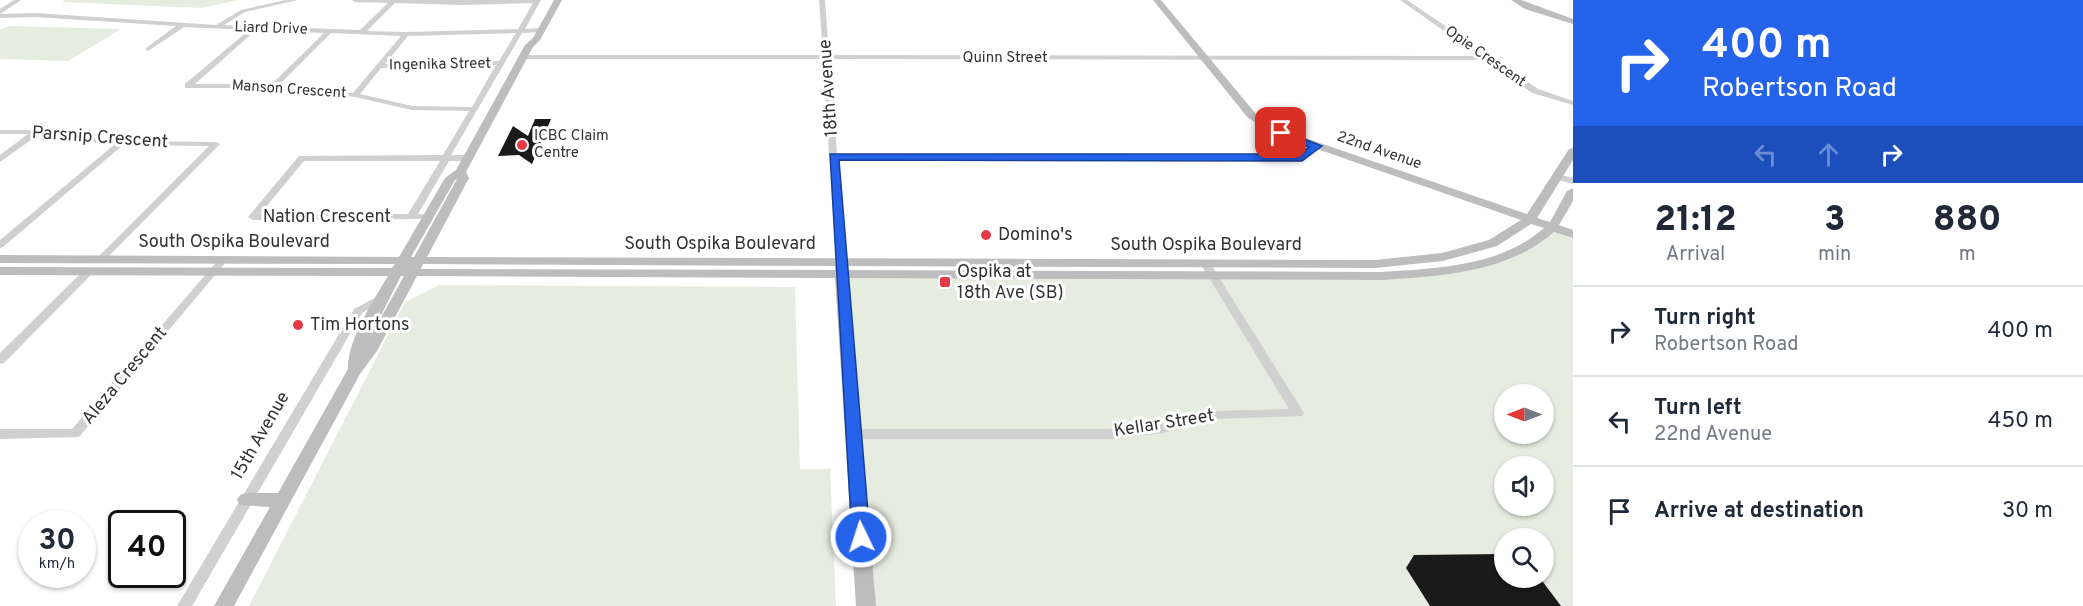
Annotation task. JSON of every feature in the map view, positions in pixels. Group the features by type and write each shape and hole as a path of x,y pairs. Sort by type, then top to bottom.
{"main road":[{"name":"15th Avenue","path":"354,370 357,350 367,325 428,217 452,178 460,172 529,45 537,40 537,30 549,0"},
{"name":"15th Avenue","path":"537,30 558,0"},
{"name":"22nd Avenue","path":"1157,0 1207,58 1252,116 1281,133 1573,234"},
{"path":"1515,0 1537,11 1573,20"},
{"path":"1527,0 1540,8 1573,20"},
{"name":"South Ospika Boulevard","path":"0,271 412,273 1205,263 1375,264 1443,257 1493,243 1530,219 1573,151"},
{"name":"15th Avenue","path":"224,606 354,370 370,351 462,178 460,172"},
{"name":"South Ospika Boulevard","path":"0,259 418,261 1212,276 1381,276 1442,272 1491,261 1527,247 1552,227 1573,191"},
{"name":"18th Avenue","path":"842,268 866,606"},
{"path":"246,500 282,500"}],"street":[{"path":"0,14 18,0"},
{"path":"216,27 243,11 295,0"},
{"path":"355,0 461,3 537,1"},
{"name":"18th Avenue","path":"822,0 842,268"},
{"name":"Opie Crescent","path":"1403,0 1535,91 1573,103"},
{"path":"362,32 393,1"},
{"path":"412,216 537,1"},
{"name":"Liard Drive","path":"0,14 254,29 406,34 537,30"},
{"path":"148,49 182,25"},
{"name":"Manson Crescent","path":"254,29 188,86 274,86 355,94 412,108 475,109"},
{"path":"274,86 330,31"},
{"path":"355,94 406,34"},
{"name":"Quinn Street","path":"524,57 1486,58"},
{"name":"Ingenika Street","path":"379,66 501,63"},
{"name":"Parsnip Crescent","path":"0,132 37,132 120,142 216,144 100,260"},
{"path":"0,159 37,132"},
{"path":"0,245 120,142"},
{"path":"833,156 1302,158 1316,146"},
{"name":"Nation Crescent","path":"428,217 253,217 302,158 468,158"},
{"path":"1558,177 1573,181"},
{"name":"Aleza Crescent","path":"0,434 75,434 223,260"},
{"name":"Kellar Street","path":"853,434 1114,434 1163,428 1214,415 1298,413 1205,263"},
{"path":"0,360 88,272"},
{"name":"15th Avenue","path":"184,606 358,311 382,297"}],"shaded area":[{"path":"65,0 238,0 201,8 62,2"},
{"path":"9,26 121,29 68,61 0,59 0,30"},
{"path":"1552,228 1573,235 1573,606 869,606 843,275 1370,275 1491,262"},
{"path":"439,285 795,287 800,469 830,469 836,606 249,606 405,302"}],"building":[{"name":"ICBC Claim Centre","path":"535,119 551,119 532,164 519,155 498,156 513,126 528,136"},
{"path":"1494,554 1494,588 1548,588 1561,606 1430,606 1406,568 1414,555"}],"place":[{"name":"ICBC Claim Centre","path":"522,145"},
{"name":"Domino's","path":"986,235"},
{"name":"Ospika at 18th Ave (SB)","path":"945,282"},
{"name":"Tim Hortons","path":"298,325"}],"route":[{"path":"861,537 833,156 1302,158 1316,146 1281,133"}]}
